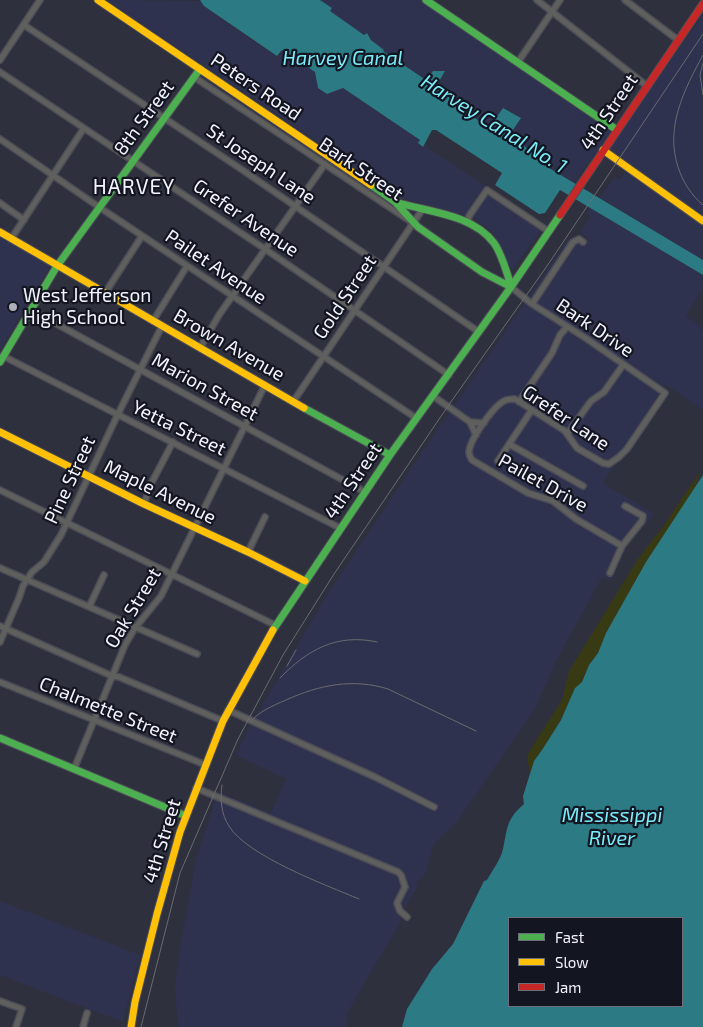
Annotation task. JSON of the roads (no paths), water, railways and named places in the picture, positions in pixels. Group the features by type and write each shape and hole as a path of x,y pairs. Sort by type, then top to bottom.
{"main road":[{"name":"Peters Road","path":"98,0 342,164 395,202 413,223"},
{"path":"426,0 617,130"},
{"name":"4th Street","path":"131,1027 135,1002 157,914 186,816 228,710 276,625 340,528 390,454 479,332 703,4"},
{"name":"8th Street","path":"2,359 57,266 200,69"},
{"path":"603,150 703,221"},
{"name":"Peters Road","path":"395,202 468,222 476,227 493,242 509,277 510,287"},
{"name":"Bark Street","path":"413,223 482,272 510,287"},
{"name":"Brown Avenue","path":"0,232 293,402 390,454"},
{"name":"Maple Avenue","path":"0,432 305,581"},
{"path":"0,738 186,816"}],"street":[{"path":"0,60 40,0"},
{"path":"537,0 647,86"},
{"path":"518,62 560,0"},
{"path":"625,0 678,40"},
{"name":"St Joseph Lane","path":"24,25 296,206 479,332"},
{"name":"Grefer Avenue","path":"0,72 265,249 448,375"},
{"name":"Bark Street","path":"194,77 413,223"},
{"path":"11,239 84,128"},
{"name":"Pailet Avenue","path":"0,139 416,418"},
{"path":"200,348 232,296 325,164"},
{"path":"468,222 469,216 487,190 548,231"},
{"path":"0,203 24,220"},
{"name":"Gold Street","path":"293,402 422,210"},
{"path":"104,293 142,236"},
{"path":"532,304 573,242 579,239 583,242"},
{"path":"153,320 187,266"},
{"name":"Bark Drive","path":"510,287 532,304 665,393 627,449 619,458 611,462"},
{"name":"Marion Street","path":"31,310 365,492"},
{"name":"Pine Street","path":"0,642 3,627 23,586 32,572 44,562 67,523 162,326"},
{"path":"519,402 552,353 560,335 567,327"},
{"name":"Yetta Street","path":"2,359 118,414 340,528"},
{"path":"567,434 591,401 604,392 623,365"},
{"name":"Oak Street","path":"74,769 125,645 135,628 161,596 265,385"},
{"path":"433,396 470,422 476,435"},
{"name":"Grefer Lane","path":"476,435 496,407 503,401 515,399 567,434 577,448 603,463 611,462"},
{"path":"498,461 531,411"},
{"path":"470,422 484,423"},
{"name":"Pailet Drive","path":"476,435 470,446 469,454 472,460 528,493 553,501 576,519 622,546"},
{"path":"144,504 151,484 173,442"},
{"path":"509,444 583,486"},
{"path":"0,490 276,625"},
{"path":"610,573 622,546 642,521 643,516 625,506"},
{"path":"248,552 265,517"},
{"path":"0,568 197,654"},
{"path":"89,608 104,575"},
{"path":"3,627 112,676 119,677 223,722"},
{"name":"Chalmette Street","path":"0,682 206,765"},
{"path":"228,710 375,777 434,807"},
{"path":"196,788 398,872 405,887 397,903 400,912 407,917"},
{"path":"0,1001 22,1009 16,1027"},
{"path":"83,1027 88,1013"}],"water":[{"name":"Harvey Canal","path":"200,0 320,0 332,8 330,11 364,35 367,33 371,40 383,51 426,80 433,71 445,71 436,87 484,125 489,127 503,108 521,118 509,136 542,158 539,162 703,260 703,275 560,190 545,213 539,214 495,185 502,173 436,130 432,130 423,147 418,143 420,140 343,88 327,94 318,88 315,72 283,50 277,56 204,6"},
{"name":"Mississippi River","path":"703,475 703,1027 402,1027 407,1009 432,969 453,944 484,881 487,880 498,861 511,819 524,804 523,796 534,761 561,720 575,688 582,682 589,665 598,653 606,633 646,562"}],"railway":[{"path":"141,1027 180,873 238,739 283,655 334,574 448,406 547,266 703,34"},
{"path":"703,55 678,109 674,138 675,152 682,178 691,193 703,205"},
{"path":"703,63 700,75 703,95"},
{"path":"280,678 301,659 324,646 349,640 377,642"},
{"path":"287,666 296,650"},
{"path":"250,722 271,707 311,690 336,685 362,684 388,689 476,731"},
{"path":"222,785 221,801 224,816 238,837 269,859 308,878 359,899"}],"place":[{"name":"West Jefferson High School","path":"13,307"}],"district":[{"name":"HARVEY","path":"134,187"}],"water label":[{"name":"Harvey Canal No. 1","path":"494,124"}]}
